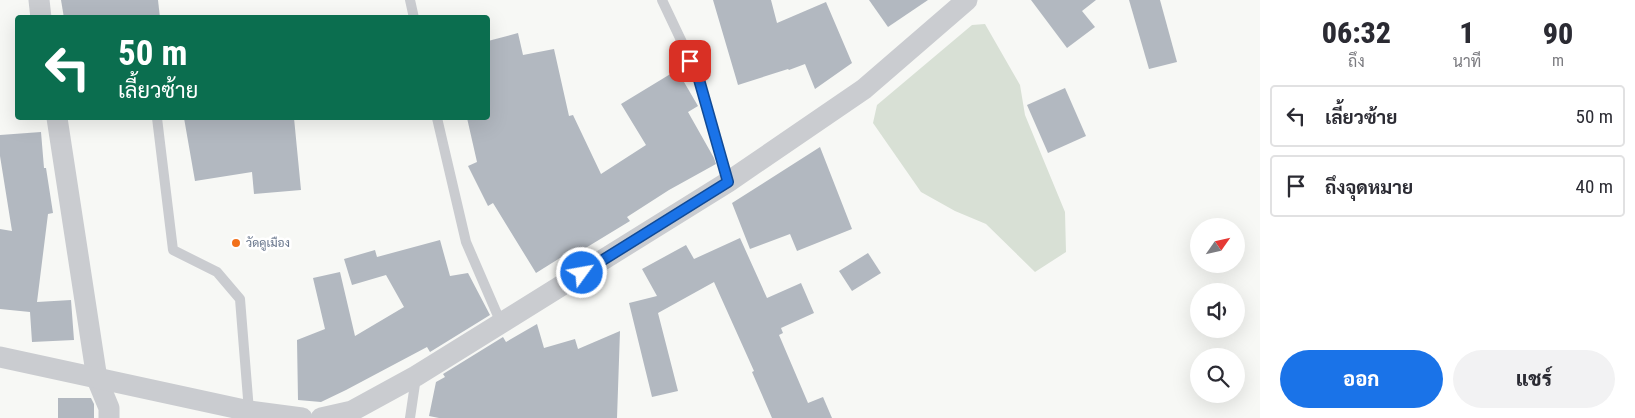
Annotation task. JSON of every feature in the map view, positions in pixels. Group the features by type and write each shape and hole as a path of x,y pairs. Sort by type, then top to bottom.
{"street":[{"path":"39,0 42,15"},
{"path":"321,418 352,411 416,376 728,182 864,89 967,0"},
{"path":"57,120 97,379 109,408 109,418"},
{"path":"0,357 249,410 302,418"}],"lane":[{"path":"410,0 413,15"},
{"path":"662,0 698,76 728,182"},
{"path":"157,120 173,250 217,272 240,299 249,410"},
{"path":"437,120 466,242 501,323"},
{"path":"410,418 416,376"}],"shaded area":[{"path":"985,24 1020,85 1025,115 1065,212 1066,252 1035,272 986,224 955,211 921,192 873,123 877,105 972,25"}],"building":[{"path":"61,0 158,0 160,15 64,15"},
{"path":"713,0 771,0 777,23 826,2 852,63 815,89 805,64 738,85"},
{"path":"869,0 928,0 888,27"},
{"path":"1031,0 1096,0 1082,11 1095,27 1067,48"},
{"path":"1129,0 1160,0 1177,62 1149,69"},
{"path":"518,33 523,55 554,49 569,116 573,115 601,174 646,145 621,104 677,70 698,106 688,112 716,164 669,190 627,217 630,221 579,252 576,248 536,273 493,203 488,206 468,166 477,162 467,120 490,120 490,40"},
{"path":"1065,88 1086,136 1048,153 1027,105"},
{"path":"184,120 294,120 301,190 254,194 252,172 195,181"},
{"path":"41,132 44,168 46,168 53,213 48,214 37,302 71,300 74,340 32,342 30,312 0,309 0,229 12,231 0,156 0,135"},
{"path":"820,147 852,229 797,251 790,234 750,249 732,203"},
{"path":"740,238 767,298 801,283 814,313 781,328 783,333 779,335 808,403 823,397 832,418 772,418 752,372 754,371 714,282 658,313 678,391 652,397 629,303 657,296 642,269 686,245 694,259"},
{"path":"440,240 450,276 468,273 490,315 430,352 427,347 321,402 298,400 297,340 325,329 313,278 340,272 355,336 404,307 386,275 352,285 344,259 375,250 377,257"},
{"path":"868,253 881,273 852,291 839,271"},
{"path":"537,324 544,348 575,339 578,349 620,331 617,418 439,418 429,416 436,382 445,377 443,374 503,337 506,342"},
{"path":"58,398 91,398 94,404 94,418 58,418"}],"place":[{"name":"วัดคูเมือง","path":"236,243"}],"route":[{"path":"582,273 728,182 698,76 690,61"}]}
